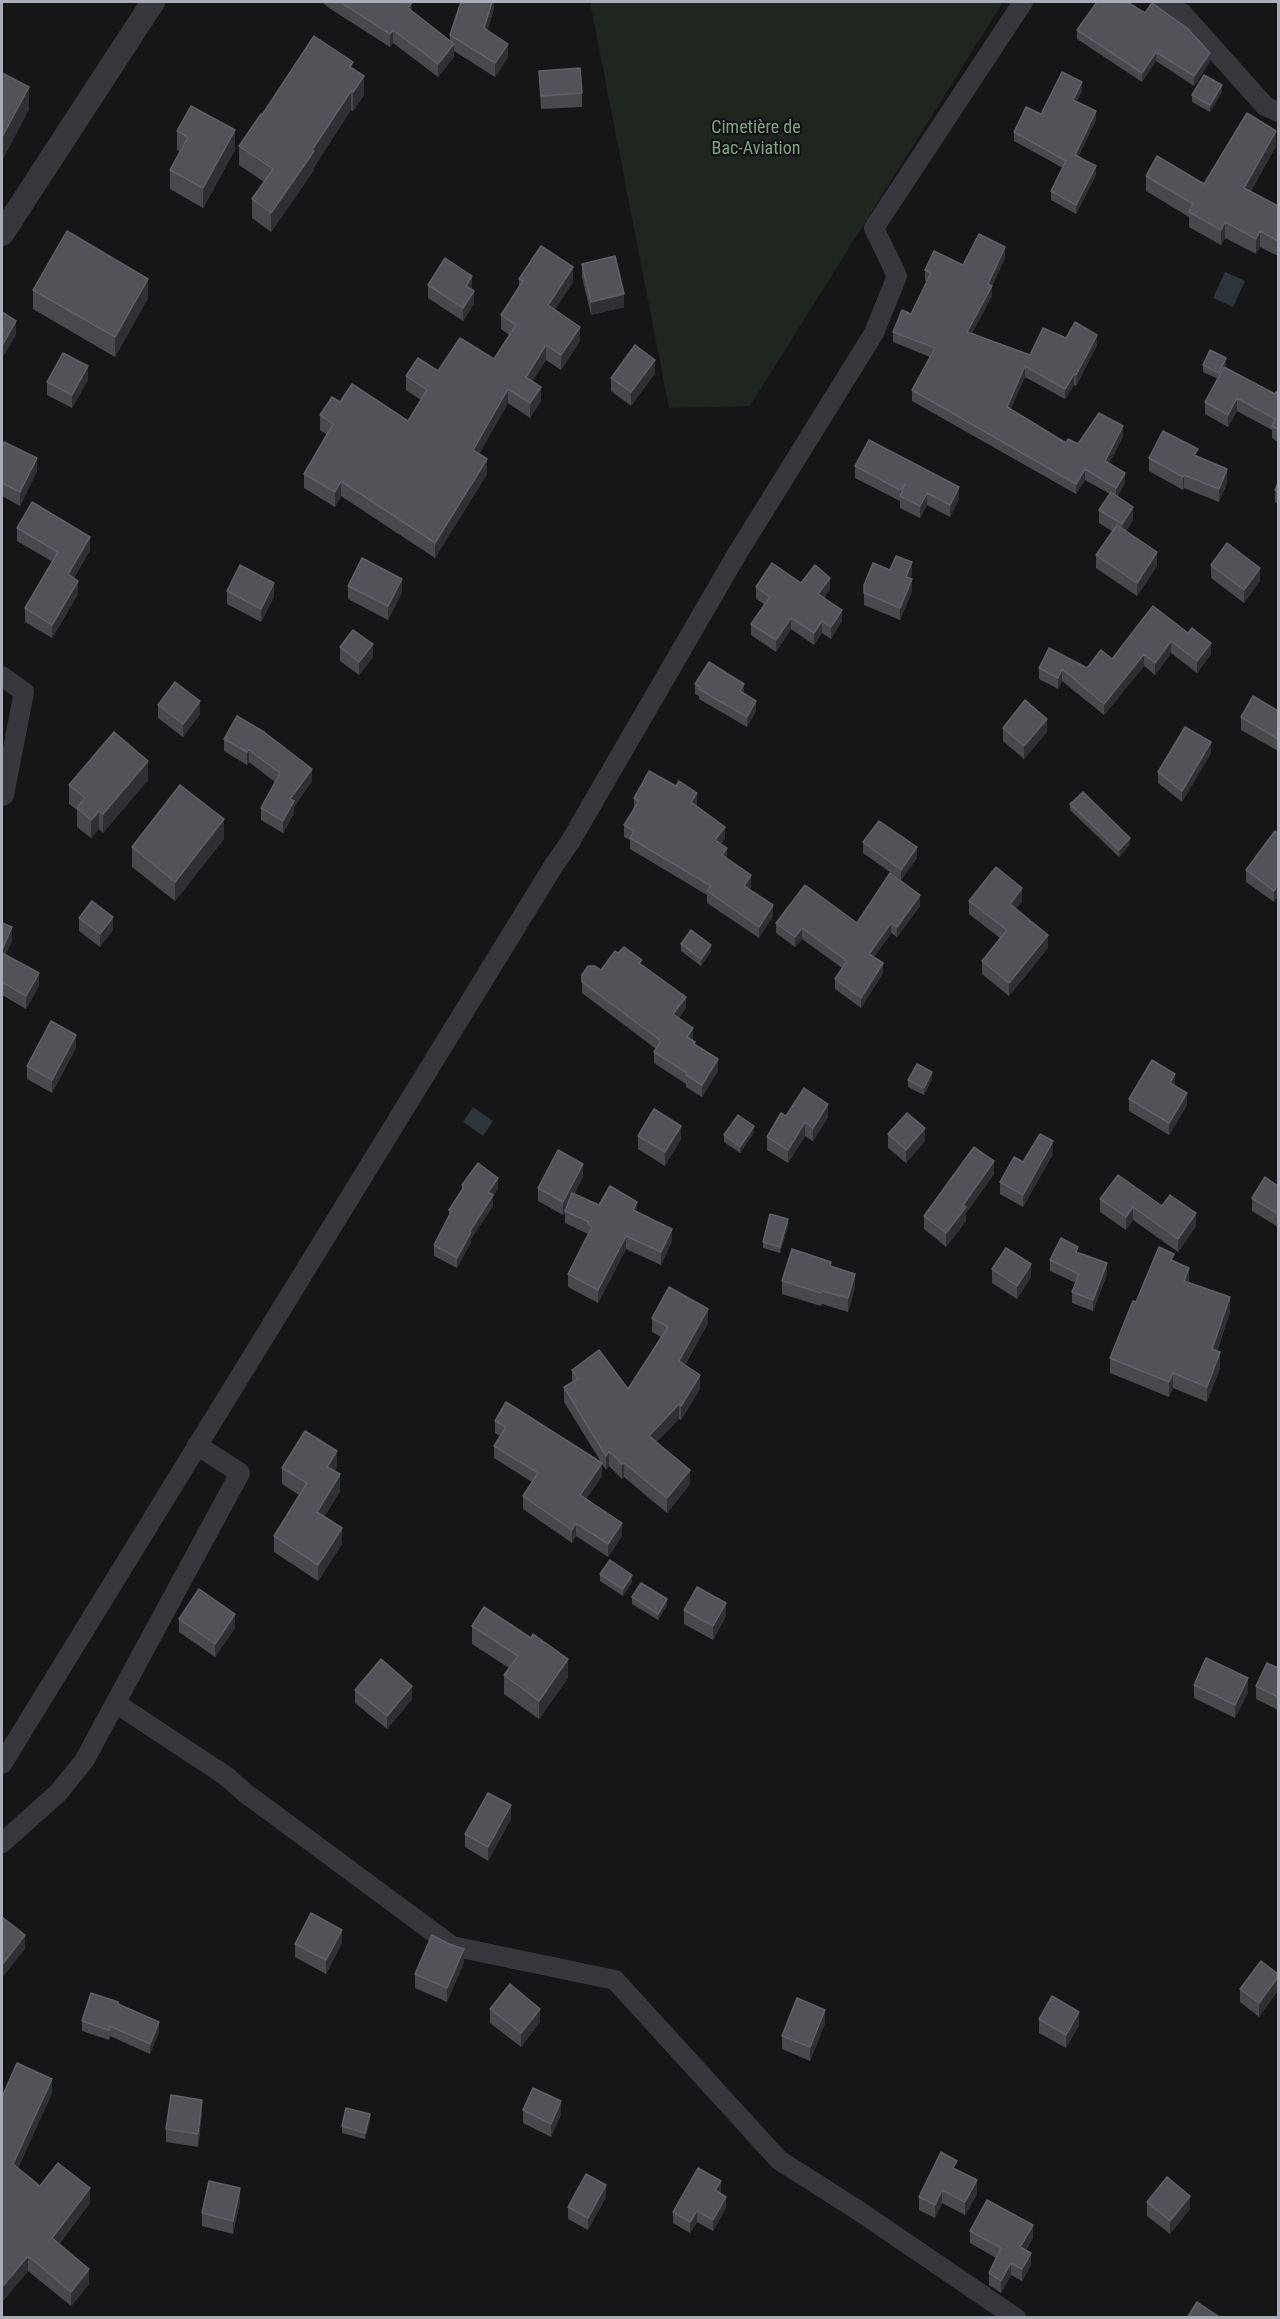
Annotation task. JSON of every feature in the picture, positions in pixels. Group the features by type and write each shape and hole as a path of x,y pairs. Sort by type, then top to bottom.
{"street":[{"path":"2,234 153,2"},
{"path":"2,1764 535,895 570,842 737,554 874,333 897,276 874,228 1023,2"},
{"path":"1161,2 1182,13 1265,106 1278,112"},
{"path":"2,676 24,692 2,796"},
{"path":"2,1843 58,1793 84,1761 117,1704 240,1473 197,1445"},
{"path":"117,1704 226,1776 244,1792 452,1946 615,1980 779,2160 859,2211 1016,2318"}],"green space":[{"name":"Cimetière de Bac-Aviation","path":"590,2 1003,2 750,406 669,408"}],"shaded area":[{"path":"1225,272 1245,281 1233,307 1213,298"},
{"path":"473,1107 493,1121 483,1136 463,1122"}],"building":[{"path":"340,2 412,2 408,8 454,44 438,64 393,30 390,34"},
{"path":"461,2 492,2 484,28 508,44 495,63 450,35"},
{"path":"1097,2 1127,2 1145,13 1152,3 1187,28 1210,53 1194,76 1156,52 1142,73 1077,30"},
{"path":"314,36 353,62 350,67 364,76 353,92 351,91 312,150 314,151 271,213 252,199 273,169 239,146"},
{"path":"580,68 582,93 541,96 539,71"},
{"path":"1062,72 1082,82 1073,100 1096,111 1075,155 1096,166 1076,205 1051,191 1066,161 1014,132 1026,107 1041,114"},
{"path":"2,73 29,87 2,137"},
{"path":"1204,75 1222,85 1210,105 1192,95"},
{"path":"191,106 235,130 203,188 170,170 188,137 177,131"},
{"path":"1247,113 1276,131 1244,188 1278,206 1278,241 1260,231 1256,239 1225,222 1221,230 1189,212 1193,204 1146,176 1157,156 1204,184"},
{"path":"67,231 148,279 115,337 33,290"},
{"path":"979,234 1005,247 988,284 992,286 967,332 1030,355 1043,328 1066,338 1075,322 1097,335 1076,375 1074,374 1065,389 1025,366 1007,407 1066,443 1068,439 1078,444 1099,413 1123,426 1105,461 1125,473 1116,488 1085,469 1076,484 912,390 935,348 893,332 902,310 911,314 931,273 925,270 934,251 963,265"},
{"path":"541,246 573,267 548,305 580,327 561,355 546,345 526,377 541,387 530,403 508,389 473,450 487,459 435,543 341,481 335,492 304,474 333,424 320,415 332,397 340,402 352,384 408,421 427,390 406,376 418,358 438,371 460,338 494,359 516,325 501,315 523,281 519,279"},
{"path":"615,256 624,294 591,302 582,264"},
{"path":"445,258 472,276 466,286 474,291 463,308 428,285"},
{"path":"2,312 16,321 2,346"},
{"path":"635,345 655,360 631,392 611,378"},
{"path":"1210,350 1226,358 1219,373 1203,365"},
{"path":"63,353 88,366 72,395 47,382"},
{"path":"1224,367 1275,394 1278,393 1278,429 1272,426 1275,419 1237,398 1228,415 1205,402"},
{"path":"1163,431 1198,449 1194,455 1227,469 1219,489 1184,475 1183,477 1149,458"},
{"path":"869,440 959,487 950,505 927,493 920,506 900,496 905,484 900,490 855,466"},
{"path":"4,442 37,458 20,492 2,483"},
{"path":"1111,492 1133,507 1122,524 1099,510"},
{"path":"32,502 90,537 68,574 78,581 52,625 25,608 58,552 17,528"},
{"path":"1117,525 1157,552 1137,583 1096,555"},
{"path":"1227,543 1260,568 1244,590 1211,565"},
{"path":"896,556 912,562 906,577 912,579 900,608 864,593 864,585 873,563 890,570"},
{"path":"362,558 402,579 388,606 348,586"},
{"path":"772,563 801,583 815,565 830,578 818,594 842,610 831,627 822,621 814,633 791,618 776,640 751,624 770,597 756,587"},
{"path":"240,565 274,583 261,609 227,591"},
{"path":"1153,606 1188,633 1192,628 1211,643 1197,661 1171,641 1155,663 1144,654 1104,704 1062,669 1058,678 1039,668 1049,648 1087,668 1101,650 1112,659"},
{"path":"353,630 373,644 359,662 340,647"},
{"path":"709,662 744,684 740,691 756,701 747,717 699,689 700,687 695,684"},
{"path":"175,682 200,701 183,724 158,705"},
{"path":"1253,696 1278,711 1278,739 1241,717"},
{"path":"1025,700 1047,719 1024,746 1003,728"},
{"path":"237,716 264,732 312,769 290,799 294,801 283,821 261,808 280,773 249,750 247,752 224,739"},
{"path":"1185,727 1211,742 1182,791 1158,772"},
{"path":"114,732 148,761 103,814 99,811 91,820 77,808 85,798 69,785"},
{"path":"649,771 676,786 679,781 697,793 691,802 725,827 715,840 727,848 722,855 751,875 744,886 773,905 759,927 707,891 711,886 630,838 634,831 624,825 639,801 634,798"},
{"path":"180,785 224,819 175,882 132,847"},
{"path":"1083,792 1130,838 1119,850 1070,804"},
{"path":"879,821 917,847 901,870 863,842"},
{"path":"1275,831 1278,834 1278,884 1274,891 1246,870"},
{"path":"996,867 1022,888 1010,904 1048,935 1009,983 982,961 1007,930 969,901"},
{"path":"890,873 920,895 897,927 891,923 869,954 883,963 861,998 835,979 847,961 802,928 795,937 776,923 805,885 857,923"},
{"path":"92,901 113,917 100,934 79,918"},
{"path":"2,923 12,927 2,950"},
{"path":"691,930 711,945 701,959 681,944"},
{"path":"624,947 642,960 639,963 686,997 673,1014 693,1028 687,1037 695,1042 694,1044 718,1059 702,1085 654,1052 661,1041 582,982 582,975 588,966 595,966 601,970 615,951 618,953"},
{"path":"2,953 39,973 26,996 2,982"},
{"path":"51,1021 76,1035 52,1080 27,1066"},
{"path":"1152,1060 1175,1074 1170,1083 1187,1093 1169,1123 1129,1099"},
{"path":"917,1064 932,1072 924,1088 908,1080"},
{"path":"804,1088 828,1104 813,1128 805,1122 788,1150 767,1137 781,1113 786,1116"},
{"path":"654,1109 681,1126 665,1152 638,1136"},
{"path":"907,1113 925,1128 906,1150 888,1134"},
{"path":"738,1115 754,1126 740,1147 724,1135"},
{"path":"1040,1134 1053,1141 1023,1195 1000,1182 1014,1157 1023,1162"},
{"path":"974,1147 994,1161 963,1205 966,1207 946,1233 924,1216"},
{"path":"558,1150 583,1164 563,1202 538,1188"},
{"path":"478,1163 498,1178 488,1192 493,1195 470,1231 457,1258 434,1245 451,1212 449,1210 464,1187 462,1185"},
{"path":"1118,1175 1162,1206 1170,1195 1196,1213 1178,1239 1133,1207 1126,1217 1100,1199"},
{"path":"1265,1177 1278,1186 1278,1214 1252,1198"},
{"path":"610,1186 637,1202 633,1210 672,1229 661,1252 626,1236 598,1290 568,1274 592,1227 588,1224 589,1222 565,1211 572,1193 599,1205"},
{"path":"770,1214 788,1219 780,1247 763,1242"},
{"path":"1061,1238 1078,1247 1076,1252 1107,1263 1093,1300 1072,1292 1079,1274 1050,1260"},
{"path":"1159,1247 1174,1254 1171,1260 1189,1268 1184,1281 1230,1297 1212,1349 1220,1352 1207,1387 1173,1373 1169,1382 1110,1358 1133,1301 1136,1302"},
{"path":"1006,1248 1031,1264 1017,1286 992,1269"},
{"path":"792,1249 831,1262 830,1266 855,1274 848,1298 822,1291 821,1293 782,1281"},
{"path":"669,1287 708,1309 679,1361 700,1375 681,1406 679,1404 649,1436 690,1470 667,1498 624,1463 622,1464 609,1451 606,1456 564,1387 578,1379 572,1370 599,1350 628,1389 668,1327 652,1318"},
{"path":"506,1402 602,1463 580,1495 622,1523 608,1544 576,1523 572,1530 523,1496 538,1473 494,1446 506,1427 495,1421"},
{"path":"305,1431 337,1451 327,1467 340,1474 317,1512 342,1528 318,1565 274,1536 307,1483 282,1468"},
{"path":"610,1560 632,1575 623,1589 600,1574"},
{"path":"641,1583 667,1599 658,1614 632,1597"},
{"path":"697,1587 726,1603 713,1626 684,1610"},
{"path":"199,1589 235,1614 215,1644 179,1619"},
{"path":"484,1607 531,1638 533,1634 568,1659 539,1701 504,1675 518,1656 472,1626"},
{"path":"1206,1658 1248,1678 1235,1705 1194,1685"},
{"path":"381,1659 412,1686 387,1716 355,1690"},
{"path":"1267,1663 1278,1668 1278,1697 1256,1686"},
{"path":"488,1793 511,1805 488,1847 465,1834"},
{"path":"311,1913 342,1930 326,1960 295,1944"},
{"path":"2,1917 25,1935 2,1965"},
{"path":"432,1935 464,1949 447,1988 415,1974"},
{"path":"1261,1961 1278,1974 1278,1977 1259,2003 1240,1989"},
{"path":"510,1984 540,2009 521,2033 490,2009"},
{"path":"91,1993 118,2002 159,2022 150,2044 110,2026 109,2030 82,2021"},
{"path":"1052,1996 1079,2012 1066,2035 1039,2019"},
{"path":"797,1998 825,2010 810,2047 782,2036"},
{"path":"17,2063 52,2079 13,2164 40,2186 58,2163 90,2188 52,2238 89,2269 71,2292 28,2256 2,2287 2,2097"},
{"path":"533,2088 561,2101 551,2124 523,2110"},
{"path":"171,2095 202,2100 198,2134 166,2129"},
{"path":"346,2108 370,2114 365,2133 342,2126"},
{"path":"941,2152 957,2161 953,2168 977,2180 965,2202 942,2190 935,2205 919,2197"},
{"path":"698,2168 721,2181 715,2190 726,2197 713,2220 697,2211 690,2222 673,2212"},
{"path":"586,2174 606,2185 588,2218 568,2207"},
{"path":"1167,2177 1190,2196 1170,2221 1147,2202"},
{"path":"209,2181 240,2188 233,2221 202,2213"},
{"path":"987,2200 1033,2225 1020,2247 1031,2253 1022,2269 1011,2263 1001,2281 989,2273 1001,2248 970,2231"},
{"path":"1197,2302 1221,2318 1187,2318"}]}
